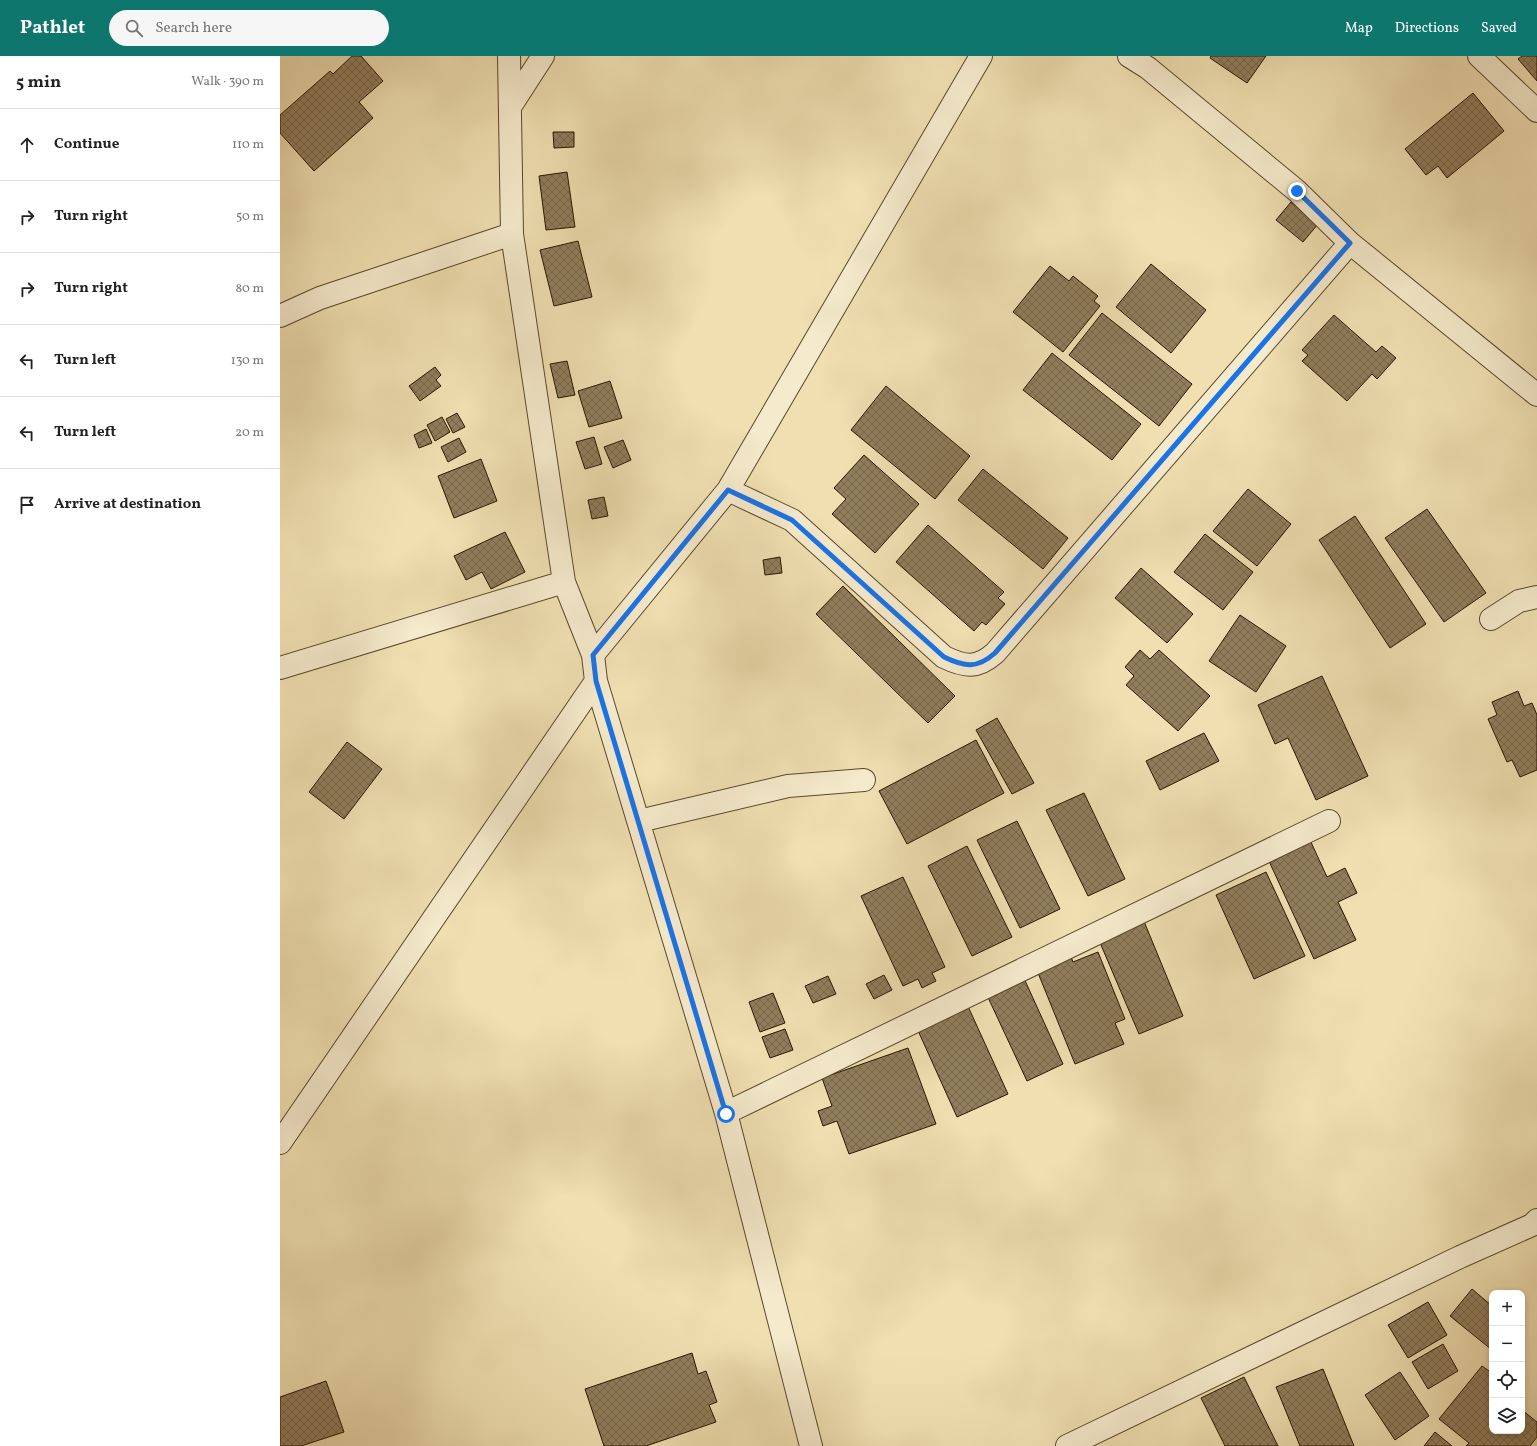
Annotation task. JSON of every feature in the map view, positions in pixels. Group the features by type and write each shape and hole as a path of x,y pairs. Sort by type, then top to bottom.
{"street":[{"path":"509,56 512,234 564,582 593,655 596,681 726,1114 809,1446"},
{"path":"510,107 544,56"},
{"path":"593,655 728,490 981,56"},
{"path":"1129,56 1148,68 1297,191 1350,243 1537,395"},
{"path":"1479,56 1537,111"},
{"path":"280,316 320,298 512,234"},
{"path":"728,490 792,520 944,657 959,664 971,665 986,661 995,653 1350,243"},
{"path":"280,668 564,582"},
{"path":"1491,619 1519,601 1537,597"},
{"path":"280,1143 596,681"},
{"path":"638,821 788,786 864,780"},
{"path":"726,1114 1329,821"},
{"path":"1067,1446 1532,1224 1537,1220"}],"building":[{"path":"352,56 361,56 383,81 359,102 373,118 314,171 280,133 280,115 330,71 333,74"},
{"path":"1211,56 1266,56 1247,83 1210,58"},
{"path":"1522,56 1537,56 1537,81 1518,59"},
{"path":"1473,93 1504,131 1447,178 1438,166 1426,175 1405,149"},
{"path":"553,132 574,132 574,147 554,148"},
{"path":"567,172 575,227 546,230 539,176"},
{"path":"1291,202 1318,224 1303,242 1276,220"},
{"path":"578,241 592,297 554,306 540,250"},
{"path":"1151,264 1206,310 1171,353 1116,307"},
{"path":"1050,266 1069,281 1073,276 1098,296 1094,301 1100,306 1063,352 1013,312"},
{"path":"1102,313 1192,384 1159,426 1069,355"},
{"path":"1334,315 1376,352 1382,346 1396,358 1377,379 1372,374 1347,401 1302,361 1308,355 1302,350"},
{"path":"1052,353 1141,424 1112,460 1023,390"},
{"path":"567,361 575,395 558,398 550,364"},
{"path":"435,367 441,375 436,380 441,386 420,401 409,386"},
{"path":"610,381 622,418 589,427 578,391"},
{"path":"886,386 970,456 935,499 851,430"},
{"path":"457,413 465,427 453,433 446,419"},
{"path":"442,417 450,432 435,441 427,425"},
{"path":"426,429 432,443 419,448 414,435"},
{"path":"594,437 602,464 585,469 576,442"},
{"path":"459,438 466,452 448,462 441,447"},
{"path":"623,440 631,460 613,468 604,447"},
{"path":"864,455 919,504 875,553 832,514 846,499 834,488"},
{"path":"481,459 497,501 454,518 438,476"},
{"path":"983,469 1068,538 1043,569 958,500"},
{"path":"1248,489 1291,524 1257,566 1213,531"},
{"path":"604,497 608,516 592,519 588,500"},
{"path":"1427,509 1486,593 1444,622 1385,538"},
{"path":"1355,516 1426,624 1390,648 1319,540"},
{"path":"928,525 1004,592 998,598 1005,604 986,625 982,622 974,631 896,562"},
{"path":"505,532 525,572 491,589 482,572 466,580 454,556"},
{"path":"1205,534 1253,572 1223,610 1174,572"},
{"path":"780,557 782,573 765,575 763,560"},
{"path":"1141,568 1193,614 1167,643 1115,598"},
{"path":"843,586 955,696 928,723 816,614"},
{"path":"1240,615 1286,646 1256,692 1209,661"},
{"path":"1140,650 1150,659 1159,650 1210,696 1178,731 1126,685 1134,676 1125,667"},
{"path":"1322,676 1368,776 1316,800 1288,738 1275,744 1258,705"},
{"path":"1518,691 1524,706 1532,703 1537,715 1537,770 1520,777 1512,760 1507,762 1488,719 1497,715 1492,702"},
{"path":"997,718 1034,783 1012,794 976,730"},
{"path":"1204,733 1219,761 1160,790 1146,761"},
{"path":"976,740 1004,793 907,844 879,791"},
{"path":"347,742 382,769 344,819 309,792"},
{"path":"1084,793 1125,879 1088,896 1046,810"},
{"path":"1017,821 1060,909 1020,928 977,840"},
{"path":"1310,840 1327,877 1345,868 1357,893 1338,902 1356,940 1314,959 1268,859"},
{"path":"967,846 1012,937 972,956 928,866"},
{"path":"1266,872 1305,956 1254,979 1216,895"},
{"path":"903,877 945,967 932,973 936,981 922,988 918,979 903,986 861,896"},
{"path":"1143,919 1183,1016 1139,1034 1098,938"},
{"path":"1098,952 1125,1019 1115,1023 1124,1044 1075,1064 1036,968 1070,954 1073,962"},
{"path":"1022,974 1063,1064 1027,1081 985,991"},
{"path":"884,975 892,990 874,999 866,984"},
{"path":"828,976 836,994 813,1003 805,986"},
{"path":"773,993 785,1023 760,1032 749,1002"},
{"path":"966,1002 1008,1094 957,1117 915,1024"},
{"path":"785,1029 793,1050 770,1058 762,1037"},
{"path":"908,1048 936,1124 849,1154 837,1121 823,1126 818,1111 832,1106 822,1078"},
{"path":"1472,1289 1489,1303 1489,1348 1450,1316"},
{"path":"1428,1302 1447,1335 1408,1358 1388,1325"},
{"path":"1443,1344 1458,1371 1428,1389 1412,1362"},
{"path":"692,1353 698,1374 706,1371 717,1402 709,1405 716,1422 646,1446 604,1446 585,1389"},
{"path":"1482,1366 1489,1371 1489,1434 1525,1434 1525,1412 1537,1422 1537,1437 1530,1446 1466,1446 1469,1443 1439,1419"},
{"path":"1323,1369 1354,1446 1300,1446 1276,1387"},
{"path":"1400,1372 1429,1416 1395,1440 1365,1395"},
{"path":"1244,1377 1278,1446 1225,1446 1201,1398"},
{"path":"326,1381 344,1432 301,1446 280,1446 280,1397"},
{"path":"1435,1432 1452,1446 1424,1446"}],"route":[{"path":"726,1114 596,681 593,655 728,490 792,520 944,657 959,664 971,665 986,661 995,653 1350,243 1297,191"}]}
